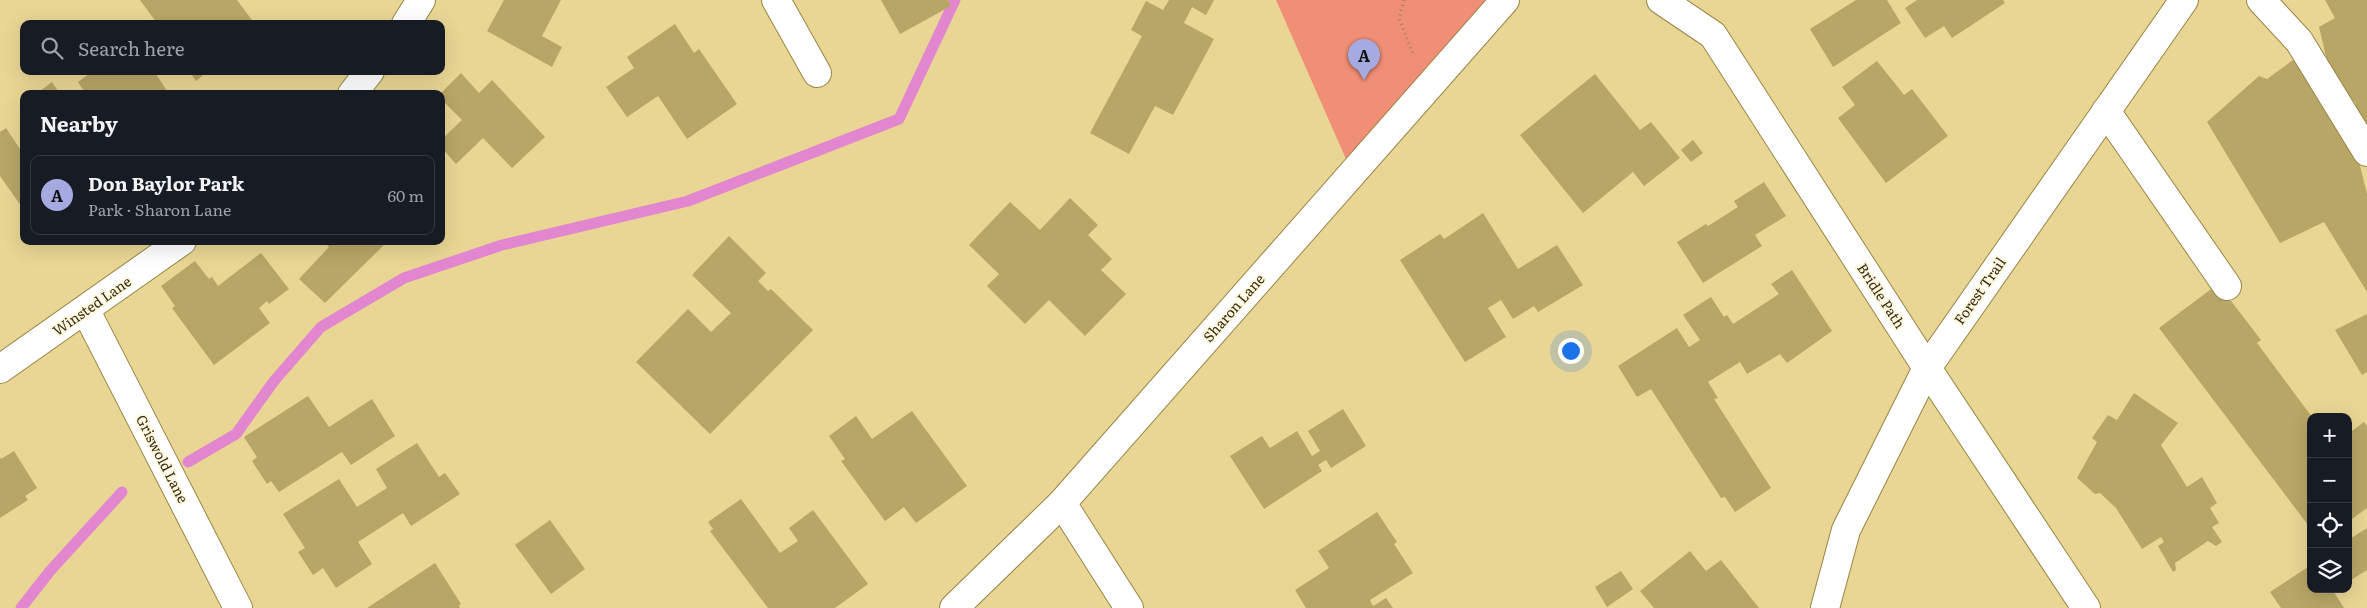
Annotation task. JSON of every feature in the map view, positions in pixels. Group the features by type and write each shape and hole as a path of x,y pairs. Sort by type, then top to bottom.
{"street":[{"path":"408,20 421,0"},
{"path":"776,0 817,73"},
{"name":"Sharon Lane","path":"954,608 1062,503 1505,0"},
{"name":"Bridle Path","path":"1661,0 1713,35 1927,368 2086,608"},
{"name":"Forest Trail","path":"1825,608 1846,530 1927,368 2184,0"},
{"path":"2261,0 2299,41 2367,152"},
{"path":"355,90 367,75"},
{"path":"2106,111 2228,286"},
{"name":"Winsted Lane","path":"0,369 86,311 177,245"},
{"name":"Griswold Lane","path":"86,311 238,608"},
{"path":"1062,503 1129,608"}],"path":[{"path":"1404,0 1399,18 1409,47 1429,86"}],"shaded area":[{"path":"1276,0 1490,0 1346,159"}],"building":[{"path":"140,0 237,0 252,20 155,20"},
{"path":"504,0 561,0 542,36 562,47 552,67 487,31"},
{"path":"881,0 948,0 951,6 900,34"},
{"path":"1169,0 1214,0 1206,15 1192,7 1184,23 1214,39 1173,115 1155,106 1129,154 1090,133 1142,36 1131,30 1146,1 1163,10"},
{"path":"1856,0 1887,0 1901,23 1833,67 1810,29"},
{"path":"1917,0 2003,0 2005,3 1952,38 1944,26 1925,38 1905,8"},
{"path":"2325,0 2367,0 2367,129 2353,137 2367,194 2367,292 2324,222 2280,243 2207,122 2259,76 2267,79 2293,60 2307,77 2333,86 2319,27 2335,18","holes":["2348,98 2355,102 2358,114"]},
{"path":"675,24 694,53 699,49 737,104 687,139 658,96 627,117 606,87 634,68 627,57"},
{"path":"1877,61 1904,95 1912,89 1948,136 1886,183 1838,118 1855,105 1842,87"},
{"path":"461,73 479,93 492,80 545,137 512,168 483,138 456,164 445,152 445,136 462,120 445,103 444,90"},
{"path":"1595,74 1640,130 1651,122 1680,158 1644,186 1633,172 1583,213 1520,135"},
{"path":"88,75 157,75 166,90 83,90 78,82"},
{"path":"192,75 203,75 196,81"},
{"path":"52,82 57,90 41,90"},
{"path":"6,128 20,149 20,204 0,176 0,132"},
{"path":"1693,140 1703,153 1691,162 1681,150"},
{"path":"1764,182 1786,216 1755,235 1762,246 1703,283 1677,242 1706,224 1708,226 1738,207 1734,201"},
{"path":"1070,198 1098,225 1088,235 1112,259 1101,270 1126,294 1085,336 1049,300 1025,324 987,286 999,274 969,245 1010,202 1040,230"},
{"path":"1483,213 1518,269 1557,245 1583,285 1538,312 1534,306 1513,319 1501,300 1488,308 1506,337 1465,362 1400,260 1440,234 1444,239"},
{"path":"729,236 766,273 758,281 768,291 771,289 813,330 710,434 636,362 688,309 711,332 731,313 692,275"},
{"path":"327,245 384,245 325,303 299,279 329,247"},
{"path":"261,253 289,289 269,304 267,301 259,308 270,323 214,365 172,308 175,306 161,286 195,261 209,279 212,277 218,286"},
{"path":"1792,270 1832,331 1787,363 1780,354 1747,374 1740,362 1708,382 1718,398 1714,399 1771,488 1735,512 1725,497 1721,498 1651,389 1637,397 1618,366 1677,328 1689,347 1700,340 1683,315 1711,297 1724,317 1727,315 1733,324 1779,294 1771,284"},
{"path":"2218,284 2261,340 2257,343 2309,413 2307,413 2307,524 2159,328"},
{"path":"2367,314 2367,372 2362,375 2335,330"},
{"path":"2134,393 2178,423 2161,445 2187,487 2202,477 2217,503 2210,508 2219,523 2212,527 2222,542 2216,546 2208,541 2175,563 2176,570 2173,572 2158,546 2164,542 2161,537 2142,549 2116,508 2100,493 2095,494 2077,478 2097,442 2092,438 2108,415 2117,420"},
{"path":"308,396 329,427 372,399 395,436 351,465 342,452 279,492 271,481 267,484 252,461 257,457 244,437"},
{"path":"1343,409 1366,446 1331,468 1326,460 1318,465 1322,471 1264,509 1230,456 1262,436 1270,448 1297,431 1312,456 1320,451 1308,431"},
{"path":"912,411 967,486 916,523 904,507 885,521 841,461 845,459 829,436 856,416 872,439"},
{"path":"2364,422 2367,426 2367,508 2352,519 2352,458 2352,431"},
{"path":"417,443 439,477 445,473 460,494 411,526 403,513 358,542 372,564 336,588 323,568 313,575 298,552 305,548 283,514 339,479 357,507 387,488 376,469"},
{"path":"14,451 37,488 25,496 28,500 0,518 0,457 1,459"},
{"path":"741,499 780,553 798,541 789,528 813,510 868,584 835,608 768,608 710,531 713,529 708,522"},
{"path":"1377,512 1397,542 1394,544 1413,573 1370,600 1373,606 1386,598 1393,608 1306,608 1295,590 1329,568 1318,551"},
{"path":"550,520 585,569 551,594 515,545"},
{"path":"2367,528 2367,570 2352,579 2352,548 2352,537"},
{"path":"1690,551 1706,571 1721,560 1759,608 1654,608 1640,591"},
{"path":"435,563 461,604 459,605 460,608 367,608"},
{"path":"2307,568 2307,593 2335,593 2344,608 2281,608 2270,592"},
{"path":"1621,571 1633,589 1607,607 1595,587"}],"waterway":[{"path":"188,462 236,434 274,381 321,327 404,278 502,245 688,201 899,119 955,0"},
{"path":"21,608 50,571 122,492"}],"place":[{"name":"Don Baylor Park","path":"1364,80"}]}
